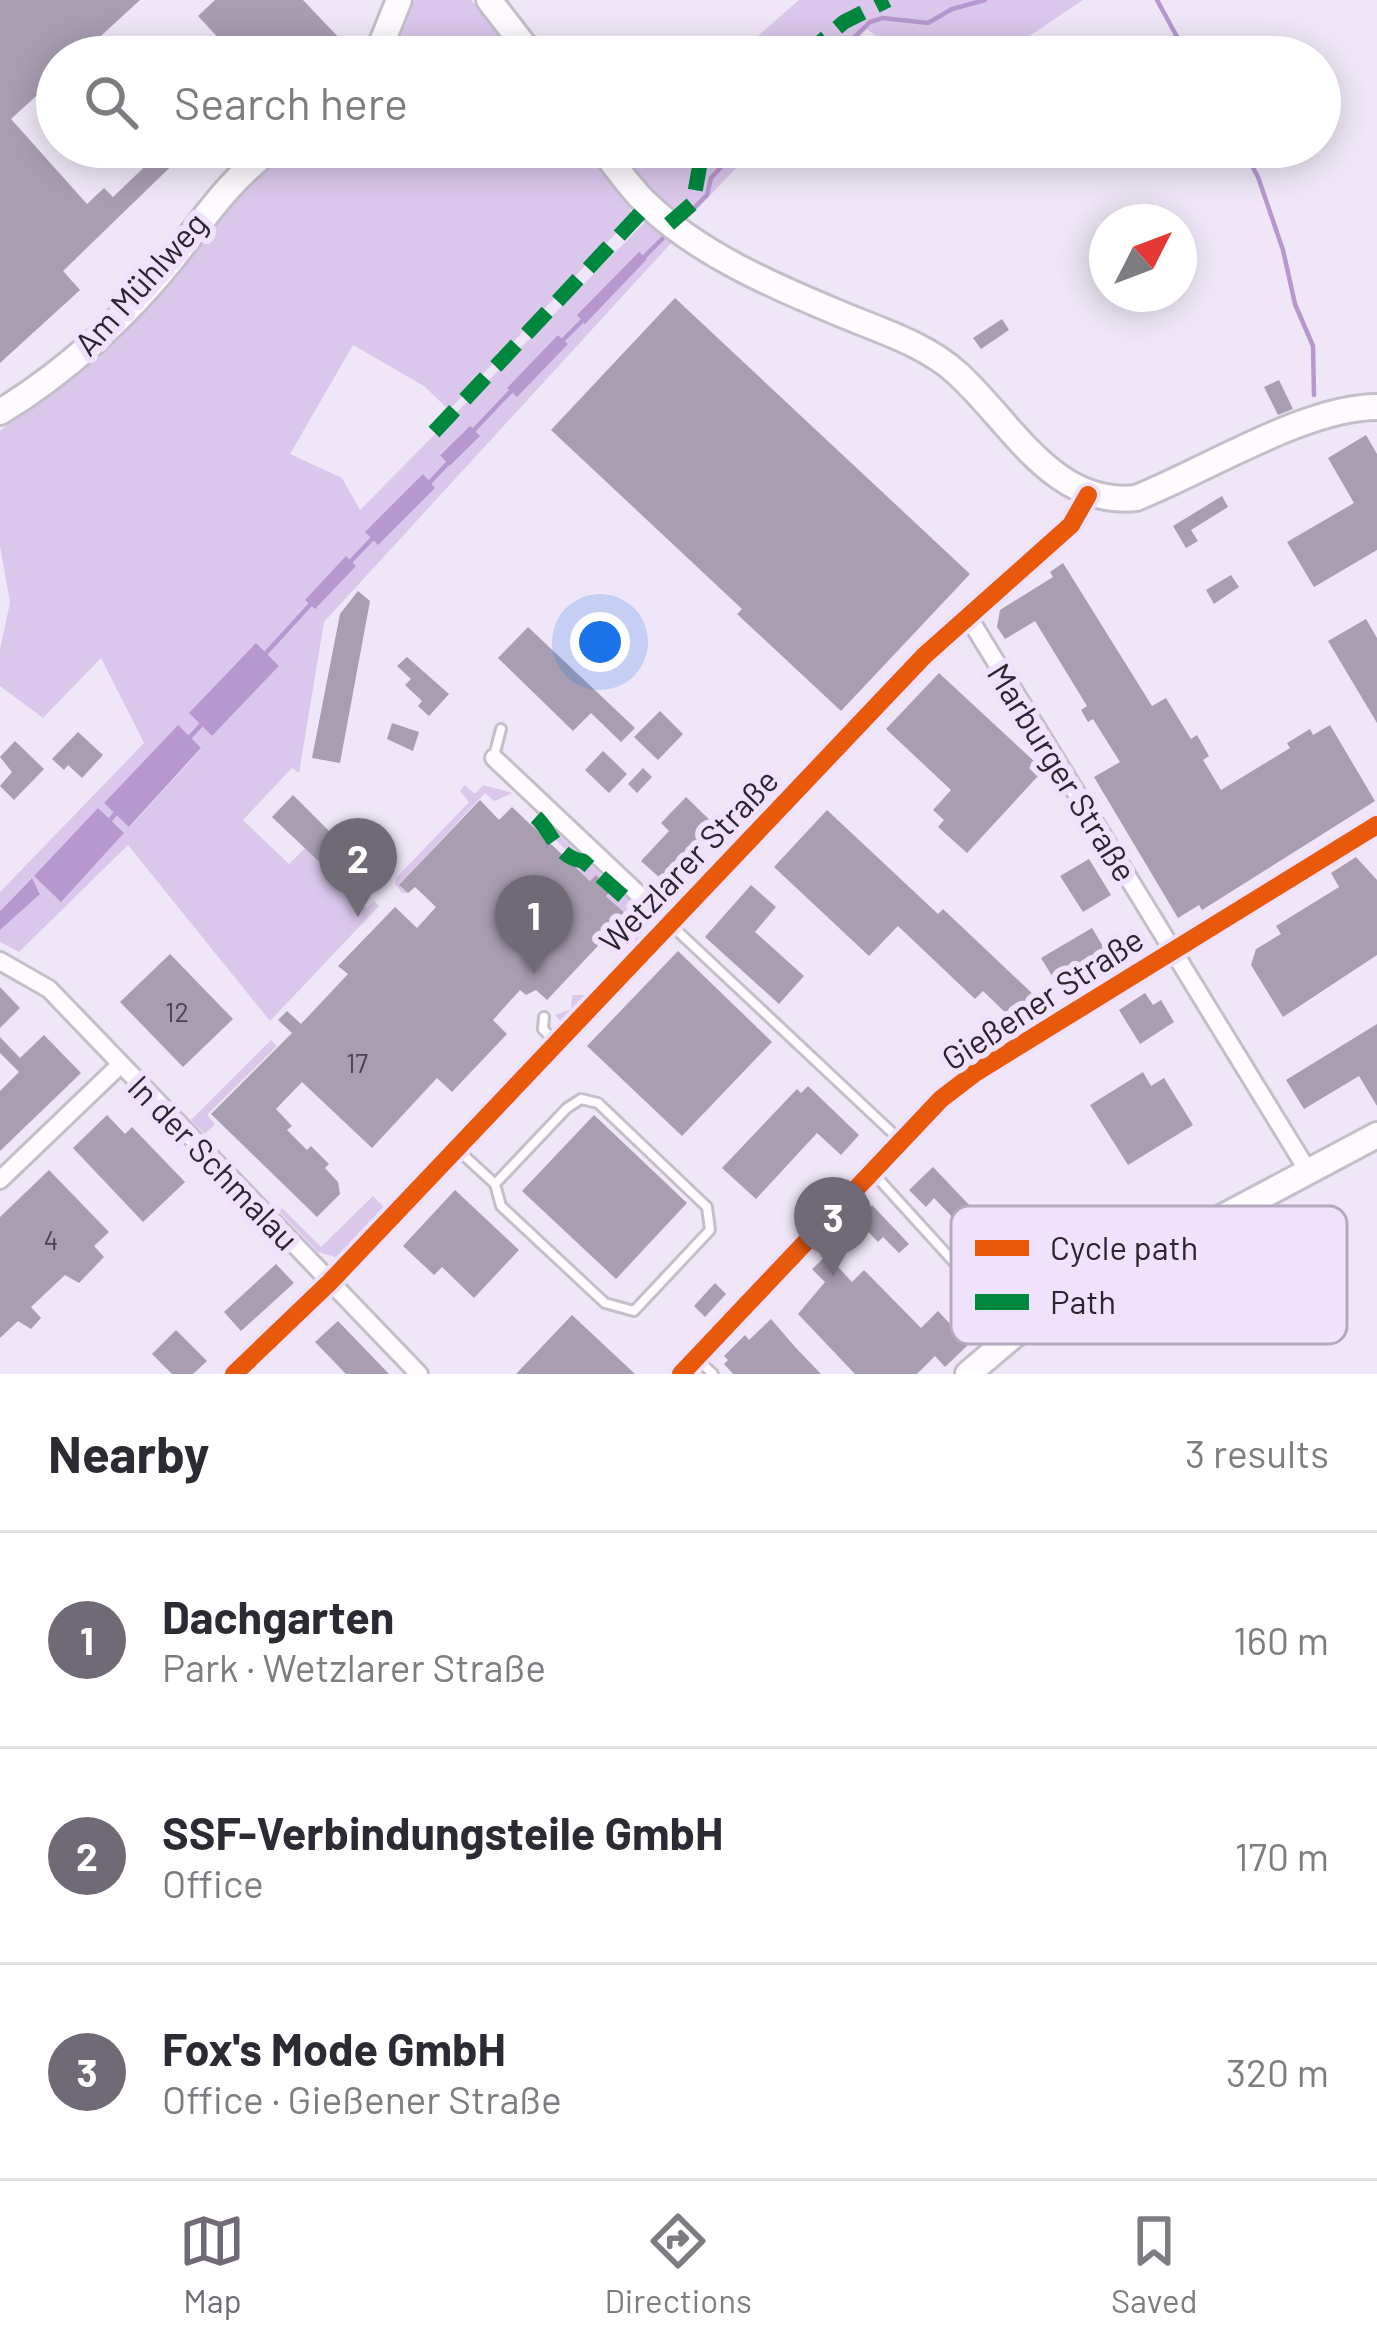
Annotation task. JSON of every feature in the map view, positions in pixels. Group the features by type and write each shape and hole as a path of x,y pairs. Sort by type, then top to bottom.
{"main road":[{"path":"384,36 399,0"},
{"path":"489,0 516,36"},
{"name":"Am Mühlweg","path":"0,412 42,385 86,346 172,259 231,181 247,168"},
{"path":"618,168 648,205 702,245 800,297 941,359 1044,463 1070,487 1088,496 1136,498 1310,422 1348,409 1377,407"},
{"path":"1243,1206 1377,1135"},
{"path":"968,1374 1003,1344"}],"street":[{"name":"Wetzlarer Straße","path":"234,1374 331,1282 457,1148 544,1034 669,923 924,656 1071,525 1088,496"},
{"name":"Marburger Straße","path":"969,618 1308,1171"},
{"name":"Wetzlarer Straße","path":"494,758 669,923"},
{"name":"Gießener Straße","path":"681,1374 900,1140 975,1072 1377,825"},
{"name":"In der Schmalau","path":"0,961 49,989 419,1374"},
{"path":"0,1180 120,1065"}],"lane":[{"path":"494,758 501,729"},
{"path":"669,923 900,1140"},
{"path":"544,1017 544,1034"},
{"path":"457,1148 495,1184 502,1206 605,1303 634,1311 710,1230 707,1207 598,1103 581,1099 495,1184"},
{"path":"871,1170 951,1259"},
{"path":"696,1358 712,1374"}],"shaded area":[{"path":"415,0 471,0 502,36 400,36"},
{"path":"799,0 1083,0 1029,36 877,36 867,29 860,36 758,36"},
{"path":"269,168 604,168 631,205 630,216 449,410 424,386 353,345 290,454 342,478 360,510 649,218 674,240 324,622 299,773 292,768 243,820 289,864 305,848 367,908 374,901 379,906 270,1021 128,845 19,952 0,942 0,930 40,893 31,878 0,911 0,892 144,743 101,658 43,718 0,686 0,649 10,603 0,546 0,431 38,401 247,184","holes":["559,335 567,344 517,396 508,389","469,427 479,437 451,466 440,454","423,475 434,488 377,544 366,533","256,644 279,666 212,736 190,713","177,726 201,749 130,827 105,802","99,809 123,834 60,901 35,876"]},
{"path":"630,168 736,168 683,224"},
{"path":"639,252 647,259 585,324 577,315"},
{"path":"558,335 568,344 517,397 507,388"},
{"path":"470,426 480,436 450,466 440,455"},
{"path":"423,474 435,488 378,545 365,532"},
{"path":"346,556 356,566 315,609 305,600"},
{"path":"256,643 279,666 212,736 189,713"},
{"path":"178,725 201,748 129,827 104,803"},
{"path":"465,785 475,794 483,785 513,793 494,801 485,793 400,884 408,893 402,893 396,878 469,802 460,791"},
{"path":"98,808 124,833 61,902 34,876"},
{"path":"538,816 636,907 627,915 567,859 570,854 556,840 551,844 530,824"},
{"path":"32,878 40,894 0,930 0,911"},
{"path":"642,913 646,935 562,1023 555,1015 571,1009 572,995 585,995 633,944 635,921"},
{"path":"271,1040 277,1046 207,1115 215,1124 205,1134 191,1120"},
{"path":"373,1196 386,1209 335,1257 318,1252 279,1211 282,1208 321,1247"}],"building":[{"path":"0,0 140,0 101,36 36,36 36,96 11,119 36,147 36,168 55,168 87,204 104,188 113,197 143,168 169,168 63,271 80,290 0,363"},
{"path":"215,0 303,0 337,36 217,36 198,16"},
{"path":"675,298 970,574 841,711 737,614 742,609 551,430"},
{"path":"1002,319 1009,330 981,349 973,338"},
{"path":"1279,380 1293,409 1278,415 1264,387"},
{"path":"1366,435 1377,454 1377,550 1314,587 1287,542 1354,503 1328,458"},
{"path":"1222,496 1228,507 1191,530 1198,541 1186,548 1173,526"},
{"path":"1063,563 1152,706 1166,698 1191,739 1197,735 1209,756 1203,760 1221,790 1290,748 1287,743 1310,729 1313,735 1330,725 1375,801 1202,910 1199,905 1178,918 1094,777 1120,762 1093,719 1088,722 1081,710 1087,706 1035,621 1005,639 997,627 1000,610 1053,577 1050,572"},
{"path":"1231,575 1239,587 1214,604 1206,590"},
{"path":"358,591 370,601 340,763 312,758 340,614"},
{"path":"1366,619 1377,638 1377,723 1328,641"},
{"path":"528,627 635,728 621,742 591,713 573,731 498,658"},
{"path":"407,657 449,694 429,716 418,706 422,701 405,685 411,679 397,666"},
{"path":"939,673 1035,762 1029,768 1038,776 967,853 938,827 944,820 933,810 951,790 886,729"},
{"path":"660,711 683,734 658,760 634,737"},
{"path":"392,723 419,732 413,751 387,739"},
{"path":"78,732 103,755 82,778 52,759"},
{"path":"15,741 44,769 14,800 0,786 12,772 0,757"},
{"path":"603,751 627,774 609,793 585,770"},
{"path":"643,768 652,777 637,793 628,784"},
{"path":"293,795 371,873 352,893 272,817"},
{"path":"686,797 718,828 674,874 680,878 671,888 641,861 669,831 661,823"},
{"path":"480,800 499,820 512,807 590,881 596,875 611,890 606,896 627,915 547,1000 536,990 526,995 520,990 493,1020 507,1034 452,1092 437,1078 372,1148 302,1082 276,1109 292,1126 287,1130 329,1164 325,1168 338,1182 340,1194 317,1217 211,1114 292,1033 278,1020 287,1011 301,1024 348,974 338,966 395,907 417,928 436,907 415,887 408,893 399,885"},
{"path":"827,810 938,914 943,909 1037,998 1015,1022 983,991 975,999 898,926 869,956 774,867"},
{"path":"1356,857 1377,880 1377,955 1283,1017 1251,965 1256,949 1281,934 1276,926 1339,887 1331,873"},
{"path":"1089,859 1111,895 1083,912 1060,876"},
{"path":"751,885 776,907 755,932 804,976 779,1004 705,937"},
{"path":"1092,928 1107,953 1070,975 1079,989 1065,997 1041,958"},
{"path":"678,951 772,1042 682,1136 587,1046"},
{"path":"170,954 233,1019 183,1067 120,1002"},
{"path":"0,987 20,1008 0,1028"},
{"path":"1145,993 1153,1005 1161,1000 1174,1022 1140,1044 1119,1010"},
{"path":"1377,1024 1377,1106 1359,1076 1304,1109 1286,1080"},
{"path":"44,1035 81,1073 0,1151 0,1091 19,1072 0,1053 0,1037 20,1058"},
{"path":"1143,1072 1151,1086 1164,1078 1193,1125 1128,1165 1090,1105"},
{"path":"808,1086 859,1135 841,1155 817,1133 756,1199 722,1168 797,1089 801,1093"},
{"path":"107,1115 125,1134 132,1127 185,1182 143,1222 73,1148"},
{"path":"594,1115 687,1203 616,1279 522,1191"},
{"path":"933,1167 970,1206 951,1206 951,1216 934,1198 926,1207 909,1190"},
{"path":"49,1170 109,1232 94,1246 104,1257 79,1283 65,1275 31,1307 41,1318 31,1329 18,1321 0,1338 0,1217"},
{"path":"455,1190 519,1250 474,1298 442,1267 434,1275 403,1246"},
{"path":"872,1205 909,1244 899,1253 883,1237 878,1242 857,1220"},
{"path":"827,1255 852,1282 864,1270 921,1328 938,1311 951,1325 951,1344 969,1344 945,1367 935,1356 917,1374 855,1374 798,1314 825,1282 812,1269"},
{"path":"276,1264 294,1283 241,1331 224,1312"},
{"path":"715,1283 726,1294 705,1317 694,1306"},
{"path":"572,1315 635,1374 516,1374"},
{"path":"771,1319 821,1374 733,1374 724,1356"},
{"path":"338,1321 389,1374 346,1374 315,1342"},
{"path":"176,1330 207,1361 193,1374 172,1374 152,1354"}],"waterway":[{"path":"855,36 870,22 883,18 928,23 952,9 985,0"},
{"path":"1157,0 1177,36"},
{"path":"684,218 707,195 711,178 720,168"},
{"path":"1253,168 1283,250 1295,304 1313,346 1314,395"},
{"path":"644,257 665,236"},
{"path":"563,340 582,321"},
{"path":"474,430 511,391"},
{"path":"430,482 447,464"},
{"path":"351,561 372,539"},
{"path":"266,653 310,605"},
{"path":"190,737 201,725"},
{"path":"110,820 115,814"}],"marked path":[{"path":"828,36 844,22 888,0"},
{"path":"669,224 693,203 699,168"},
{"path":"434,432 648,205"},
{"path":"536,817 561,850 583,861 632,904"}],"cycle path":[{"path":"234,1374 330,1282 924,656 1071,525 1088,495"},
{"path":"681,1374 941,1099 975,1073 1377,825"}],"place":[{"name":"SSF-Verbindungsteile GmbH","path":"358,917"},
{"name":"Dachgarten","path":"534,974"},
{"name":"Fox's Mode GmbH","path":"833,1276"}]}
